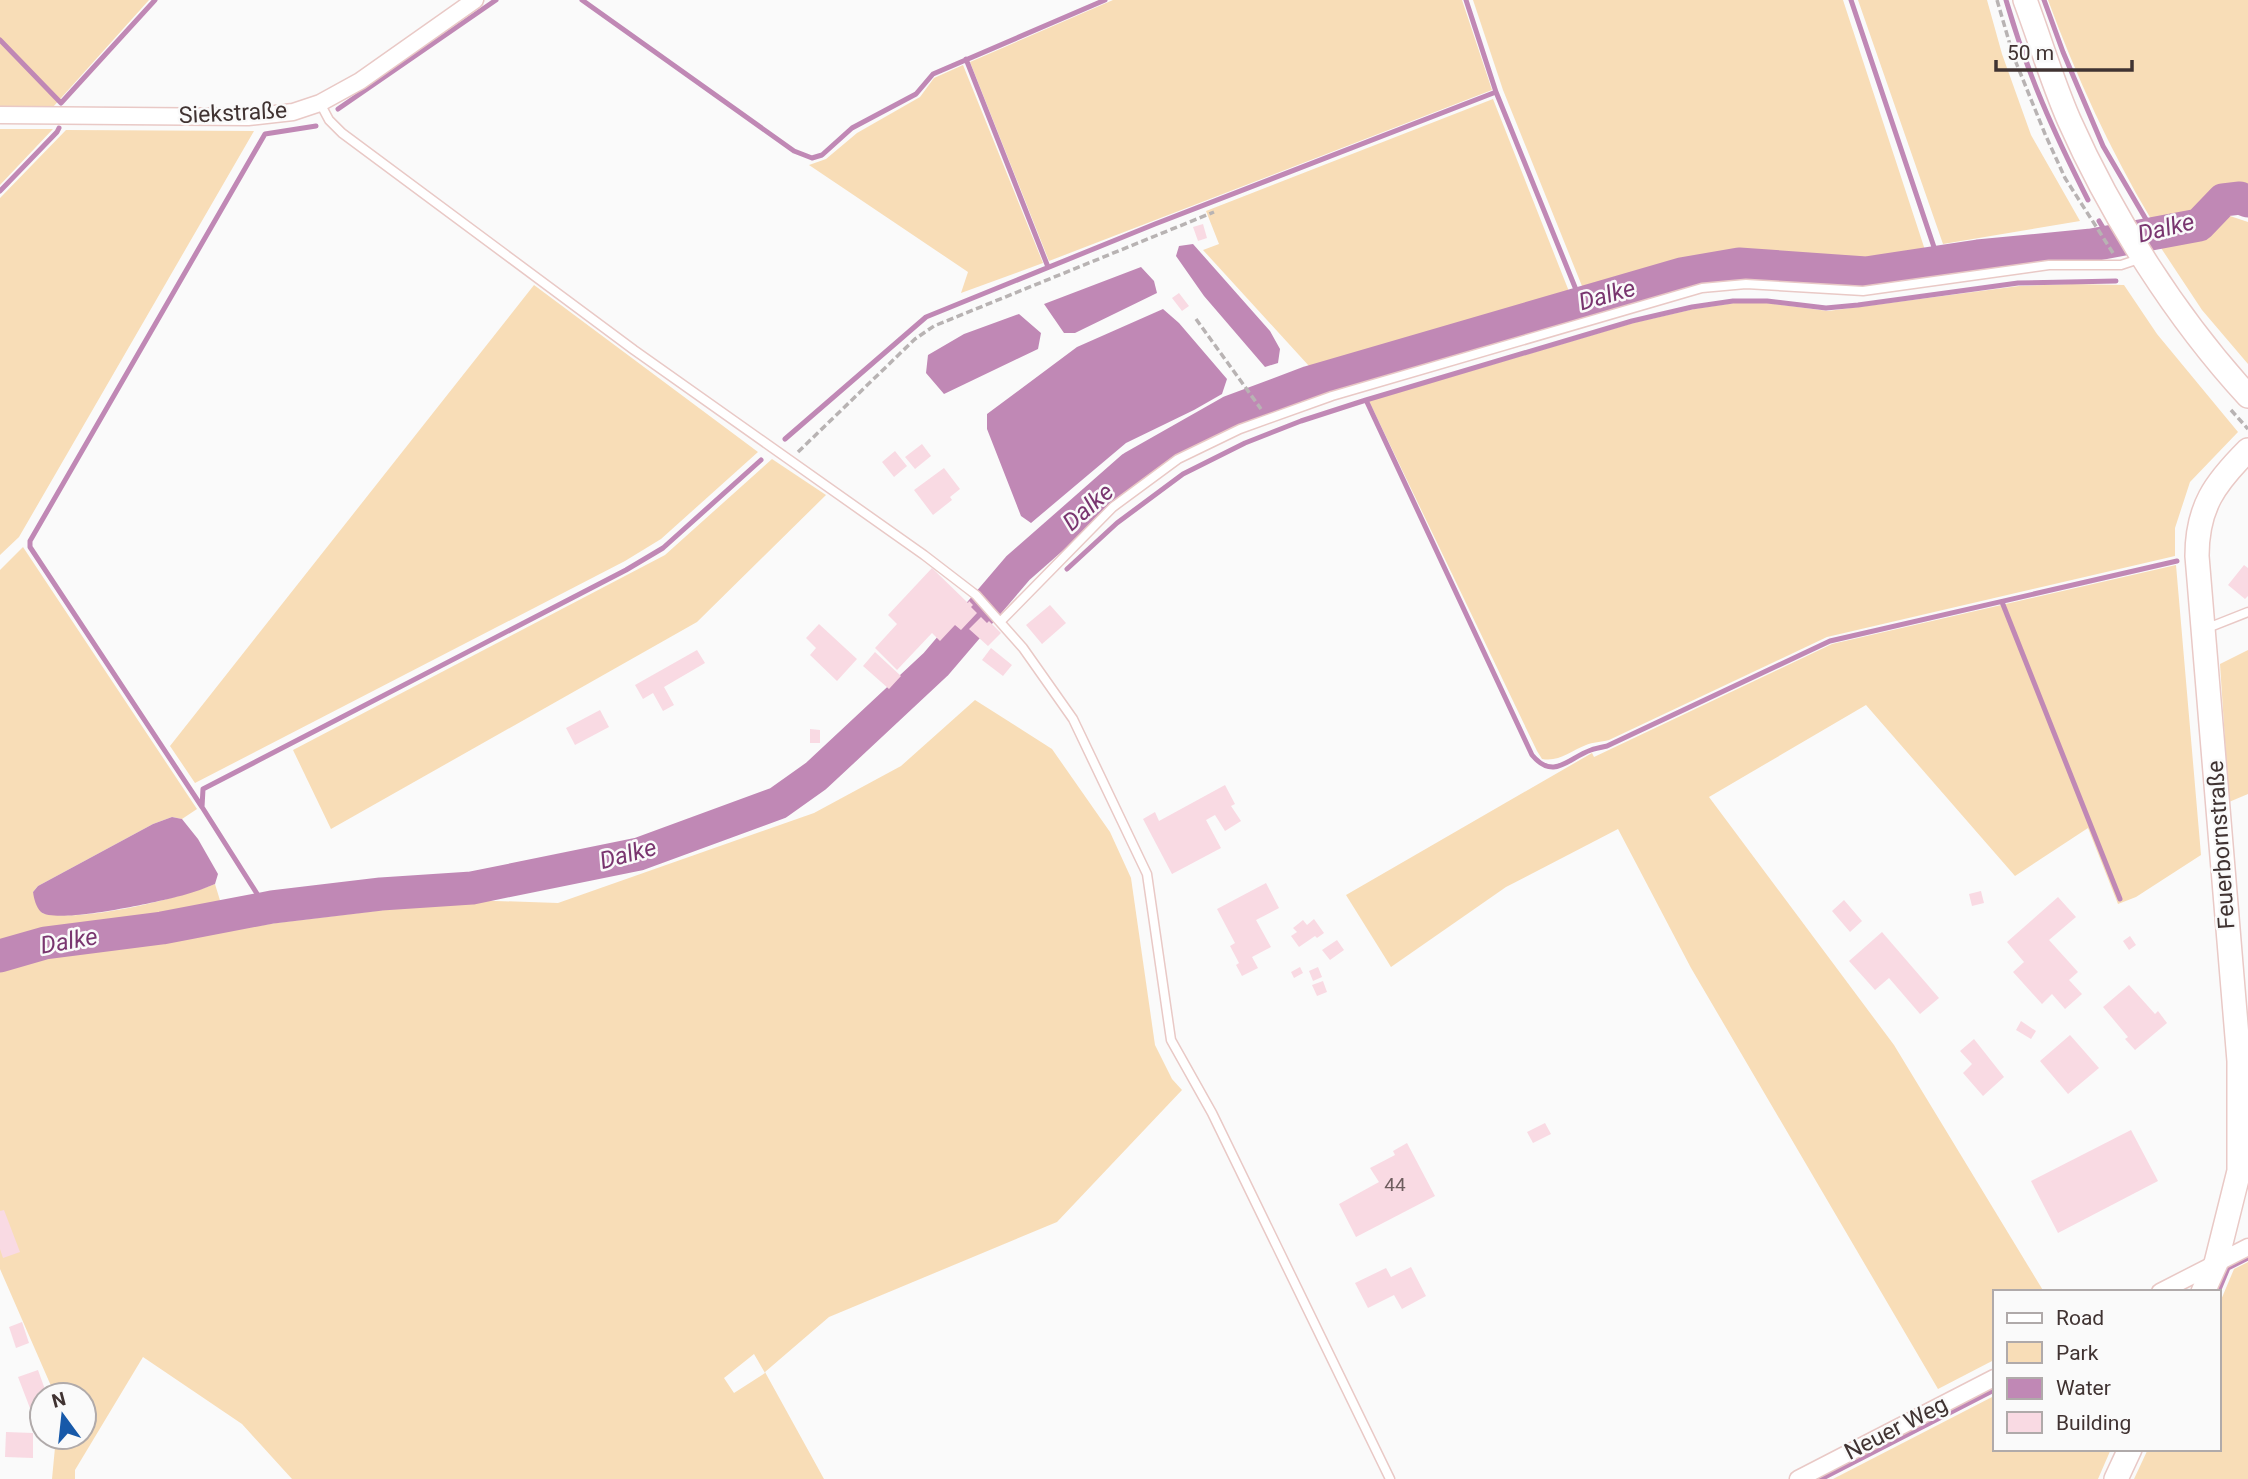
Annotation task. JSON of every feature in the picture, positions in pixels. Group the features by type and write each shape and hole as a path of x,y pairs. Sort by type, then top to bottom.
{"street":[{"name":"Siekstraße","path":"0,115 248,117 293,112 320,103 360,81 475,0"},
{"path":"2025,0 2068,118 2117,213 2183,316 2248,396"},
{"name":"Feuerbornstraße","path":"2204,1290 2216,1263 2239,1171 2239,1061 2197,533 2208,500 2221,479 2248,450"},
{"path":"2164,1290 2248,1247"},
{"name":"Neuer Weg","path":"1798,1479 1993,1379"},
{"path":"2116,1479 2129,1451"}],"lane":[{"path":"320,103 329,120 342,133 634,350 924,555 976,595 1023,648 1073,719 1147,874 1171,1040 1212,1113 1390,1479"},
{"path":"1001,621 1113,507 1178,459 1240,429 1332,396 1702,288 1746,284 1863,291 2049,265 2121,265 2142,255"},
{"path":"2205,629 2248,612"}],"path":[{"path":"1997,0 2012,55 2065,178 2113,254"},
{"path":"790,460 915,339 934,326 1214,212"},
{"path":"1196,319 1262,410"}],"green space":[{"path":"0,0 149,0 53,107 0,107"},
{"path":"1113,0 1462,0 1492,90 1049,261 970,62"},
{"path":"1473,0 1843,0 1925,250 1871,260 1739,252 1680,263 1584,291 1503,90"},
{"path":"1858,0 1987,0 2002,54 2031,135 2080,221 1943,244"},
{"path":"2048,0 2248,0 2248,192 2233,191 2191,212 2151,219 2095,112"},
{"path":"963,65 1043,263 961,293 968,272 809,165 826,159 857,133 920,97 934,78"},
{"path":"1493,99 1570,294 1309,366 1203,250 1219,244 1206,211"},
{"path":"0,129 53,129 0,185"},
{"path":"66,130 254,131 19,537 0,555 0,198"},
{"path":"2230,216 2248,222 2248,364 2202,310 2161,248 2198,241"},
{"path":"534,285 758,452 661,539 625,561 195,783 170,746"},
{"path":"2124,285 2157,334 2238,432 2190,482 2175,528 2175,556 1827,637 1609,740 1589,744 1548,760 1542,759 1537,751 1369,401 1633,323 1694,309 1734,303 1767,303 1828,311 2019,286"},
{"path":"772,459 826,495 697,622 331,829 293,750 665,555"},
{"path":"23,547 197,809 182,819 172,817 153,824 38,886 33,892 42,913 81,915 129,908 215,884 222,907 43,933 0,945 0,570"},
{"path":"2176,565 2201,855 2136,897 2118,904 2088,828 2015,876 1866,705 1709,797 1894,1045 2043,1290 1993,1290 1993,1361 1938,1389 1691,968 1618,829 1506,887 1391,967 1346,895 1592,753 1594,757 1832,644"},
{"path":"2248,650 2248,794 2229,802 2220,664"},
{"path":"975,700 1052,749 1110,832 1131,878 1155,1045 1172,1079 1182,1090 1057,1222 829,1317 765,1372 824,1479 292,1479 242,1424 143,1357 98,1432 98,1381 49,1381 0,1269 0,968 46,954 166,941 276,923 466,900 558,903 814,813 901,766","holes":["754,1354 765,1373 734,1393 724,1378"]},
{"path":"2248,1262 2248,1479 2134,1479 2147,1451 2220,1451 2220,1302 2234,1269"},
{"path":"1993,1397 1993,1451 2110,1451 2098,1479 1833,1479"},
{"path":"55,1451 86,1451 75,1470 75,1479 52,1479"}],"water":[{"path":"1193,244 1270,331 1280,349 1278,363 1265,367 1204,296 1176,256 1179,246"},
{"path":"1141,267 1154,281 1157,293 1075,333 1064,333 1044,304"},
{"path":"1163,309 1179,323 1227,379 1222,394 1126,443 1031,523 1021,516 987,429 987,414 1077,347"},
{"path":"1019,314 1041,333 1038,349 944,394 926,373 928,355 964,334"},
{"path":"172,817 182,819 198,839 218,874 215,884 184,895 110,911 67,916 51,915 39,910 33,892 38,886 153,824"}],"building":[{"path":"1203,224 1207,238 1198,241 1193,227"},
{"path":"1179,293 1189,306 1182,311 1172,298"},
{"path":"922,444 931,456 915,469 905,457"},
{"path":"895,451 907,466 894,477 882,462"},
{"path":"944,468 960,489 950,497 952,500 933,515 914,490"},
{"path":"2244,565 2248,568 2248,596 2245,599 2228,585"},
{"path":"932,568 973,605 971,607 977,613 961,630 955,625 940,641 932,633 897,670 875,648 897,624 888,615"},
{"path":"1050,605 1066,623 1042,644 1026,625"},
{"path":"981,617 1001,633 988,646 969,629"},
{"path":"819,624 857,659 837,681 810,655 816,648 806,638"},
{"path":"991,648 1012,665 1003,676 982,660"},
{"path":"697,650 705,663 664,687 674,705 663,711 653,693 643,699 635,685"},
{"path":"875,652 901,676 889,689 863,666"},
{"path":"600,710 609,727 575,745 566,728"},
{"path":"810,729 820,730 820,743 810,743"},
{"path":"1225,785 1235,804 1231,806 1241,821 1225,831 1215,815 1206,820 1221,848 1172,874 1143,819 1155,812 1159,821"},
{"path":"1266,883 1279,908 1256,920 1271,947 1252,957 1258,968 1242,976 1230,946 1235,943 1217,909"},
{"path":"1981,891 1984,903 1972,906 1969,894"},
{"path":"2058,897 2076,917 2049,940 2078,972 2069,980 2082,994 2065,1009 2052,994 2042,1004 2013,972 2024,962 2007,942"},
{"path":"1844,900 1862,921 1850,932 1832,911"},
{"path":"1314,919 1324,933 1299,947 1291,936 1297,932 1293,928 1303,920 1307,925"},
{"path":"1882,932 1939,998 1920,1014 1889,978 1875,990 1849,961"},
{"path":"2130,936 2136,945 2129,950 2123,941"},
{"path":"1337,940 1344,950 1330,960 1322,950"},
{"path":"1300,967 1303,973 1294,978 1291,972"},
{"path":"1318,967 1322,977 1313,981 1309,971"},
{"path":"1323,981 1327,992 1317,996 1312,985"},
{"path":"2129,985 2155,1014 2158,1011 2167,1023 2135,1050 2125,1039 2128,1037 2103,1007"},
{"path":"2021,1021 2036,1031 2031,1039 2016,1030"},
{"path":"2070,1035 2099,1068 2068,1094 2040,1061"},
{"path":"1974,1039 2004,1077 1983,1096 1963,1073 1972,1064 1960,1051"},
{"path":"1545,1123 1551,1134 1533,1143 1527,1132"},
{"path":"2131,1130 2158,1181 2058,1233 2031,1181"},
{"path":"1407,1143 1435,1196 1356,1237 1339,1204 1379,1182 1370,1168 1395,1155 1393,1151"},
{"path":"4,1210 20,1252 3,1258 0,1249 0,1211"},
{"path":"1411,1267 1426,1296 1402,1309 1394,1295 1368,1308 1355,1283 1386,1268 1391,1277"},
{"path":"22,1322 29,1343 16,1348 9,1327"},
{"path":"38,1370 42,1381 28,1381 28,1403 18,1377"},
{"path":"6,1432 28,1433 28,1451 33,1451 33,1458 5,1457"}],"waterway":[{"path":"0,40 61,103 155,0"},
{"path":"338,109 496,0"},
{"path":"582,0 794,151 812,158 822,155 852,128 916,94 933,74 1105,0"},
{"path":"1466,0 1496,92 1581,302"},
{"path":"1851,0 1939,262"},
{"path":"2006,0 2042,102 2088,200"},
{"path":"2044,0 2103,146 2154,233"},
{"path":"966,59 1048,267"},
{"path":"785,439 926,317 1155,224 1496,92"},
{"path":"202,807 30,547 30,541 265,134 316,126"},
{"path":"0,191 59,128"},
{"name":"Dalke","path":"0,956 45,943 162,928 272,907 381,894 472,888 639,854 778,803 816,776 936,664 1018,568 1133,467 1230,412 1310,382 1681,274 1739,264 1866,273 1978,256 2092,245 2199,225 2223,200 2240,198 2248,201"},
{"path":"2099,221 2111,241"},
{"path":"1067,569 1117,523 1183,474 1245,443 1366,400 1632,321 1733,301 1767,301 1826,308 2018,283 2116,281"},
{"path":"1366,400 1532,755 1547,766 1561,765 1591,750 1607,746 1830,641 2177,561"},
{"path":"260,910 261,900 202,807 203,789 626,570 663,548 761,460"},
{"path":"2002,602 2120,899"},
{"path":"2219,1290 2228,1268 2248,1258"},
{"path":"1821,1479 1993,1391"}]}
